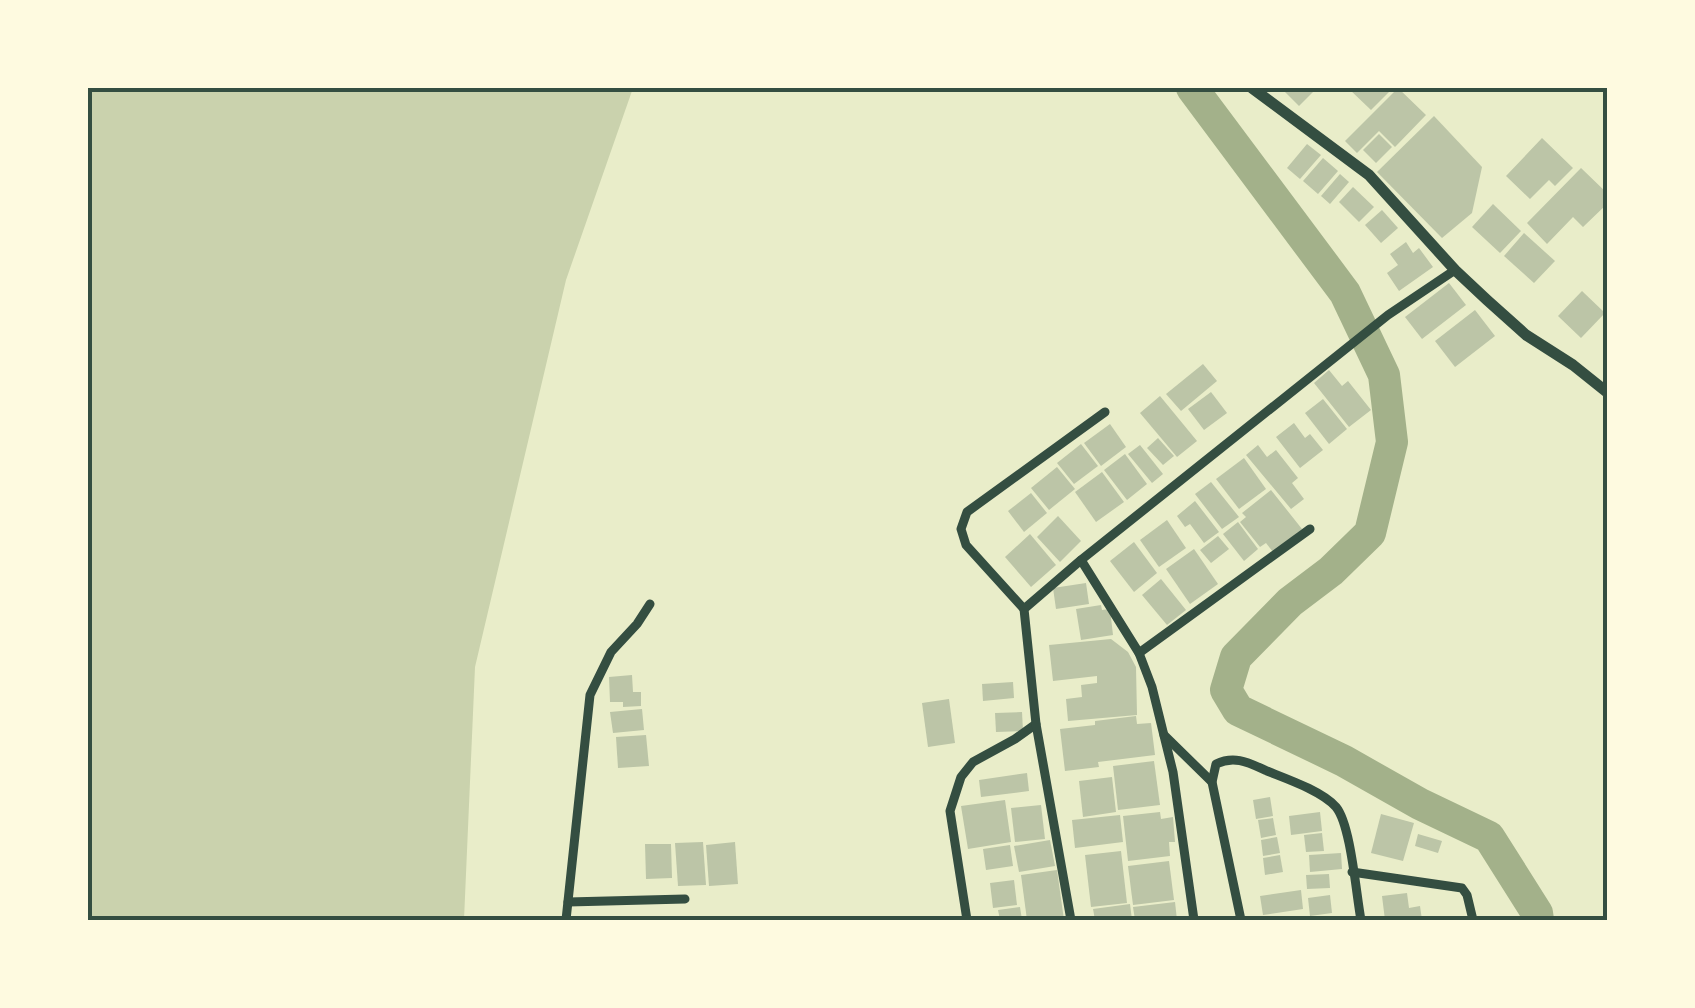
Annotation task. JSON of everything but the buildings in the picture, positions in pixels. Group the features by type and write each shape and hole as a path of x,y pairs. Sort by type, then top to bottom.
{"street":[{"path":"1252,88 1369,175 1456,270 1526,334 1608,393"},
{"path":"1024,609 1344,350 1456,270"},
{"path":"1071,920 1036,724 1024,609 966,545 960,529 968,512 1105,412"},
{"path":"1139,653 1310,529"},
{"path":"1081,560 1139,653 1158,708 1173,772 1194,920"},
{"path":"566,920 590,694 611,652 650,604"},
{"path":"967,920 950,811 961,777 974,762 1036,724"},
{"path":"1164,734 1212,782"},
{"path":"1241,920 1212,782 1216,764 1228,758 1239,759 1322,796 1336,807 1347,836 1361,920"},
{"path":"1352,872 1462,888 1473,920"},
{"path":"568,902 684,898"}],"green space":[{"path":"88,88 633,88 566,280 475,667 464,920 88,920"}],"waterway":[{"path":"1192,88 1345,293 1384,375 1392,442 1370,533 1331,571 1290,602 1236,657 1226,690 1238,710 1489,837 1538,920"}]}
